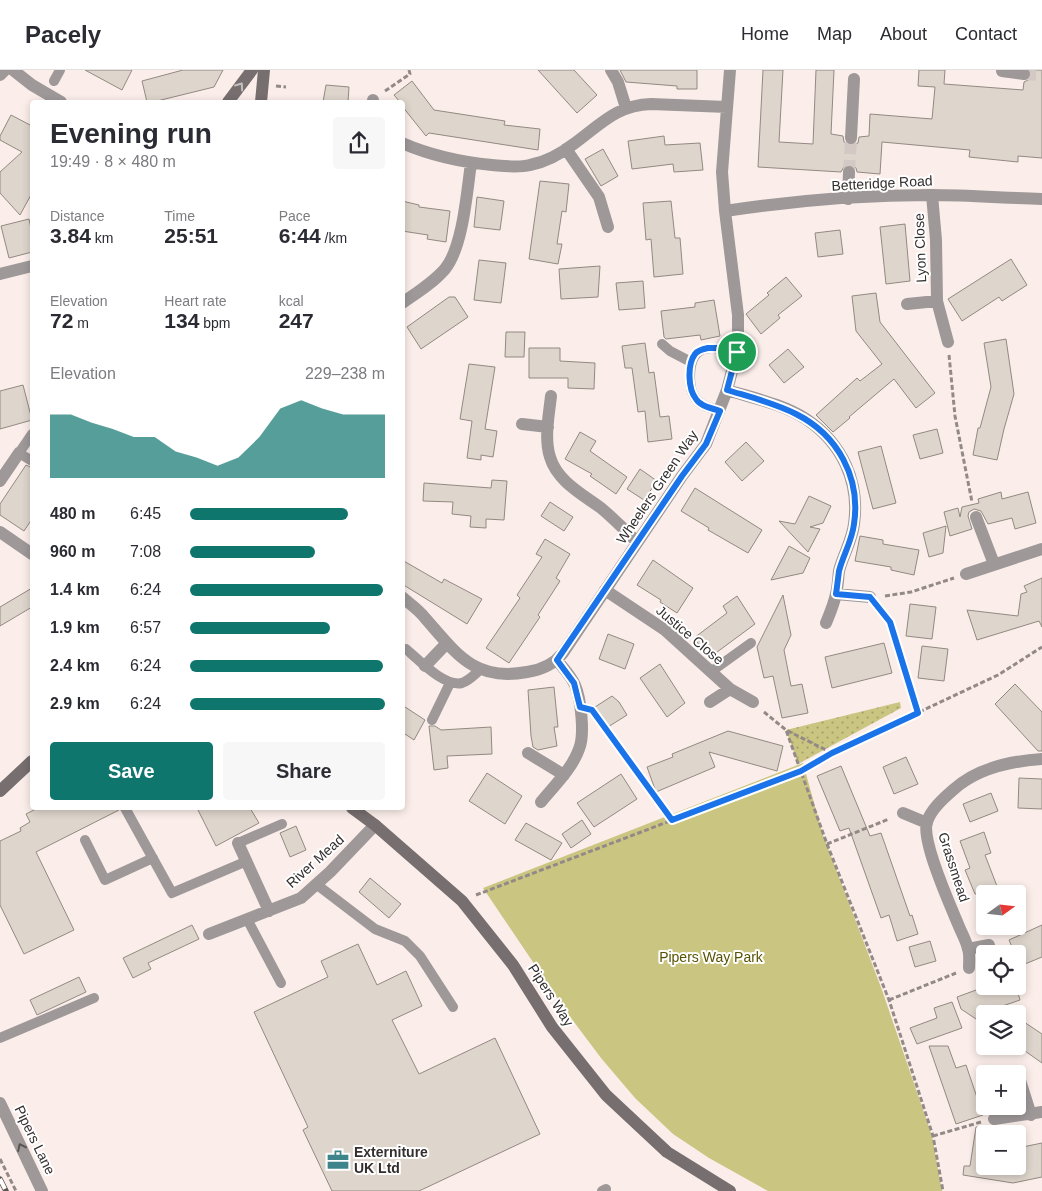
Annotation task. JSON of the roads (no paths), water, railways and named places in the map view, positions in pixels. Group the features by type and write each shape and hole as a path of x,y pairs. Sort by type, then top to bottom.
{"street":[{"path":"0,75 5,70"},
{"path":"13,70 32,85 58,100"},
{"path":"230,100 252,70"},
{"path":"261,100 264,70"},
{"path":"611,70 618,82 626,108"},
{"name":"Wheelers Green Way","path":"557,660 682,476 706,444 727,390 737,352 738,315 722,172 730,70"},
{"path":"1002,72 1024,74"},
{"path":"851,138 854,79"},
{"path":"405,144 424,153 471,163 502,166 529,165 553,157 604,120 626,108 652,104 727,107"},
{"path":"566,149 599,197 608,227"},
{"path":"405,301 438,276 450,260 458,237 471,163"},
{"path":"848,199 849,172"},
{"name":"Betteridge Road","path":"725,211 804,202 932,195 1042,199"},
{"name":"Lyon Close","path":"932,195 936,240 937,301 948,342"},
{"path":"0,274 30,266"},
{"name":"Lyon Close","path":"907,304 937,301"},
{"path":"727,390 766,402 806,419 830,440 846,463 851,476 854,494 854,522 852,536 839,570 836,594 826,623"},
{"path":"551,396 548,427 550,456 561,477 602,509 638,542"},
{"path":"522,424 548,427"},
{"path":"0,481 19,453"},
{"path":"976,517 994,564"},
{"path":"0,532 30,553"},
{"path":"966,574 1042,550"},
{"name":"Justice Close","path":"605,590 665,630 730,689 753,702"},
{"path":"836,594 870,597"},
{"path":"405,600 424,616 460,657 481,670 517,674 539,669 557,660 574,683 580,707 582,736 580,748 564,775 541,802"},
{"path":"425,666 447,643"},
{"path":"710,702 730,689"},
{"path":"528,753 564,775"},
{"name":"Grassmead","path":"969,968 968,949 930,849 926,823 944,798 956,787 971,778 999,766 1017,761 1042,759"},
{"path":"0,791 30,763"},
{"name":"Pipers Way","path":"355,810 375,825 462,901 513,965 552,1028 606,1095 667,1152 730,1191"},
{"name":"Grassmead","path":"903,813 926,823"},
{"name":"River Mead","path":"209,934 301,898 375,825"},
{"path":"238,843 269,910"},
{"path":"968,949 976,947"},
{"path":"994,1119 1036,1113 1026,1091"},
{"name":"Pipers Lane","path":"0,1103 42,1191"}],"lane":[{"path":"54,81 60,70"},
{"path":"662,344 670,351 691,362"},
{"path":"720,411 701,404 695,398 690,384 691,362 695,354 700,350 708,348 720,348 737,352"},
{"path":"30,437 19,453 30,460"},
{"path":"712,671 750,643"},
{"path":"406,649 425,666 450,683 462,683 481,670"},
{"path":"432,720 450,683"},
{"path":"126,810 172,892 247,861"},
{"path":"238,843 282,824"},
{"path":"85,840 105,880 153,858"},
{"path":"316,884 375,929 405,941 420,956 453,1007"},
{"path":"247,919 280,983"},
{"path":"0,1038 94,998"}],"tunnel":[{"path":"1024,74 1042,75"},
{"path":"849,172 851,138"}],"railway":[{"path":"0,1179 6,1191"}],"place":[{"name":"Externiture UK Ltd","path":"338,1160"}],"park label":[{"name":"Pipers Way Park","path":"711,957"}]}
